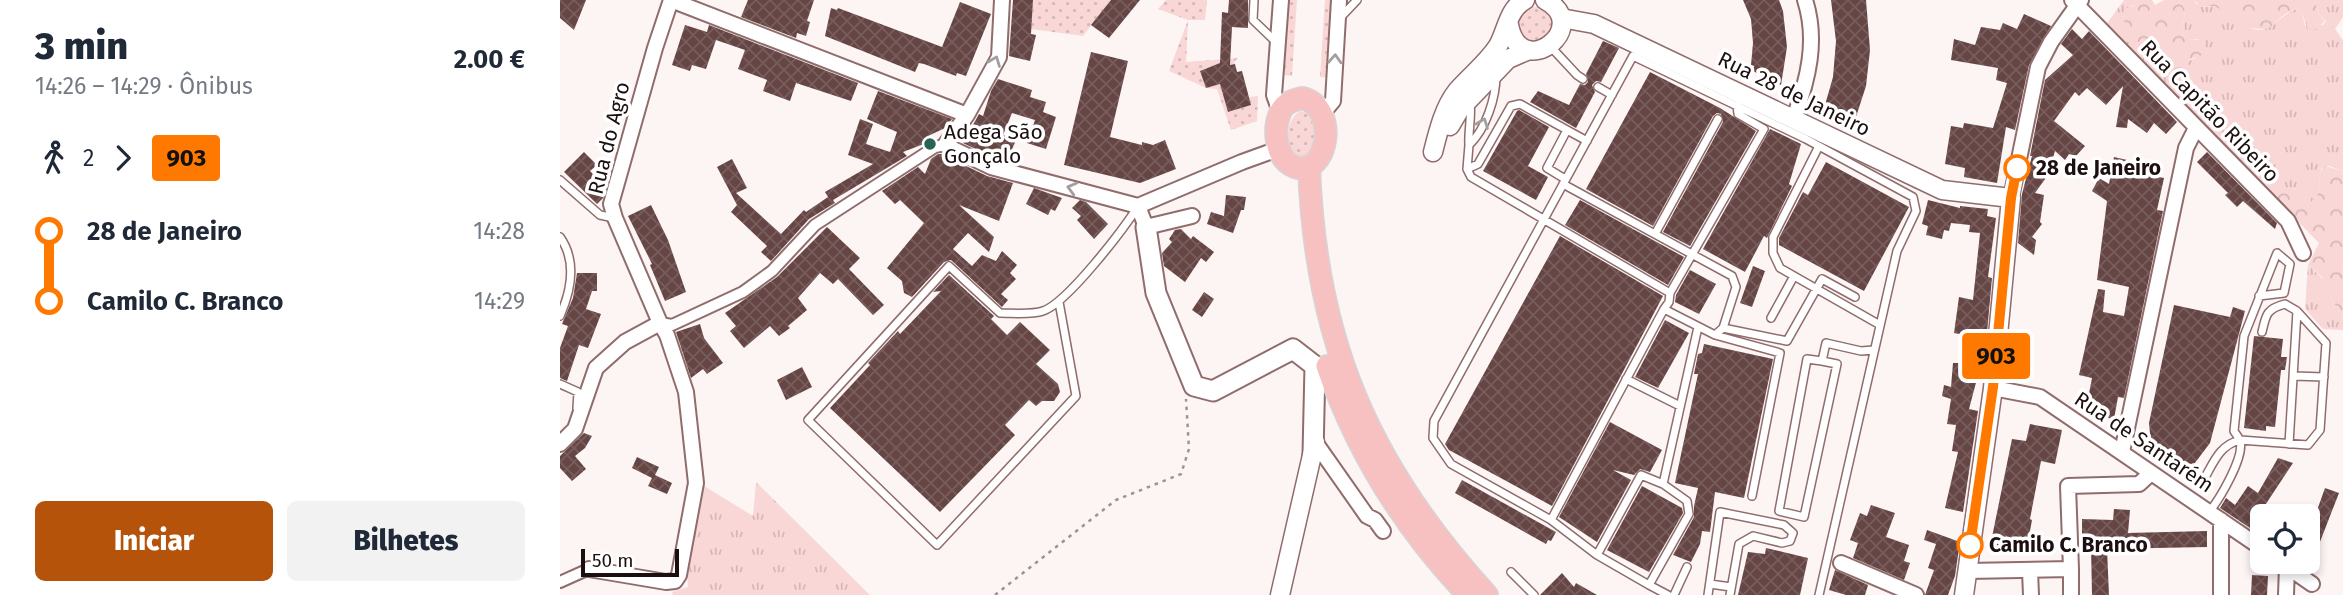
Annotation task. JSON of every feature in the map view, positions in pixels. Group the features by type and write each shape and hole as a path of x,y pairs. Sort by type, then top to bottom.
{"main road":[{"path":"1301,98 1308,100 1322,114 1326,133 1324,149 1319,158 1302,166 1284,160 1276,134 1280,112 1287,104 1301,98"},
{"path":"1302,166 1310,199 1314,285 1332,380 1367,459 1416,533 1468,595"},
{"path":"1146,227 1156,293 1194,386 1213,391 1293,349 1315,366 1315,443"},
{"path":"1314,285 1355,398 1380,451 1427,525 1487,595"}],"street":[{"path":"671,0 967,115"},
{"name":"Rua do Agro","path":"589,569 666,582 675,581 695,483 686,392 667,335 611,204 671,0"},
{"path":"945,145 967,115 999,57 1002,0"},
{"path":"1280,112 1274,95 1281,0"},
{"path":"1322,114 1333,101 1339,0"},
{"path":"1520,1 1513,9 1509,25 1497,48 1456,92 1439,126 1433,152 1460,109 1496,71 1508,60 1529,50 1550,46 1559,36 1561,18 1557,10 1545,0"},
{"path":"1794,118 1805,89 1811,53 1805,0"},
{"path":"1964,595 1993,387 2011,198 2038,67 2077,2"},
{"name":"Rua Capitão Ribeiro","path":"2077,2 2288,221 2303,253"},
{"name":"Rua 28 de Janeiro","path":"1561,18 1594,24 1942,190 2011,198"},
{"path":"1509,25 1514,41 1529,50"},
{"path":"2122,452 2186,148 2196,128"},
{"path":"560,444 575,429 596,368 625,342 660,323 672,325 743,292 772,271 815,225 935,147 945,145 991,167 1138,206 1279,149"},
{"path":"1138,206 1146,227 1192,216"},
{"name":"Rua de Santarém","path":"1993,387 2040,397 2250,541"},
{"path":"1315,443 1367,516 1375,520 1383,531"},
{"path":"1280,595 1315,443"},
{"path":"2071,595 2068,486 2139,484 2151,473"},
{"path":"2215,516 2221,595"},
{"path":"1841,563 1916,595"},
{"path":"560,582 589,569"},
{"path":"1967,571 2071,569"},
{"path":"2031,571 2031,595"},
{"path":"2284,574 2286,595"},
{"path":"2298,574 2312,584"}],"lane":[{"path":"1254,0 1253,20 1278,44"},
{"path":"1337,21 1357,0"},
{"path":"1550,46 1583,79"},
{"path":"1668,595 1597,555 1551,520 1451,464 1439,449 1432,430 1434,421 1633,56 1819,146 1913,197 1916,211 1898,251 1819,595"},
{"path":"1469,145 1478,137 1496,90 1496,71"},
{"path":"1469,80 1472,118 1468,132 1466,169 1471,177 1670,293"},
{"path":"1598,87 1612,95"},
{"path":"1466,169 1478,164 1511,106 1520,104 1587,141"},
{"path":"1551,520 1669,302 1670,293 1764,129 1738,114 1737,106"},
{"path":"1655,234 1718,120"},
{"path":"1567,130 1547,168 1564,181 1732,276 1736,287 1723,328 1716,335"},
{"path":"1819,146 1773,237 1773,253 1780,268 1880,325"},
{"path":"560,180 600,215 615,218"},
{"path":"1059,302 1076,396 937,545 808,420 949,266 1000,313 1042,311 1059,302 1120,233 1138,206"},
{"path":"560,237 571,267 569,296 560,316"},
{"path":"2215,516 2241,451 2240,440 2234,431 2244,336 2259,296 2277,253 2290,264 2284,293 2259,296"},
{"path":"1772,318 1794,276"},
{"path":"1723,328 1787,341 1822,279 1856,298"},
{"path":"2203,481 2221,450 2232,442 2240,440 2308,445 2320,430 2326,343 2297,312 2285,304 2274,307 2266,315 2262,332"},
{"path":"1664,309 1716,335 1780,353 1752,496"},
{"path":"2289,444 2297,312"},
{"path":"1662,484 1698,327"},
{"path":"1822,361 1826,343 1861,351 1874,350"},
{"path":"1808,359 1822,361 1837,364 1804,517 1779,511 1808,359"},
{"path":"2294,376 2324,377"},
{"path":"1626,379 1680,406"},
{"path":"560,384 578,392 577,408 581,415"},
{"path":"1597,555 1641,475 1662,484 1688,501 1689,514 1649,584"},
{"path":"1708,595 1720,512 1784,525 1793,533 1790,541 1782,543 1753,536 1739,544 1731,591 1710,584"},
{"path":"1674,595 1687,567"},
{"path":"1511,572 1534,595"}],"path":[{"path":"995,595 1116,500 1181,474 1189,449 1186,395"}],"green space":[{"path":"1033,0 1111,0 1083,36 1031,29"},
{"path":"1166,0 1207,0 1205,20 1188,20 1158,9"},
{"path":"1287,0 1297,0 1292,76 1283,75"},
{"path":"1325,0 1334,0 1329,78 1320,77"},
{"path":"2124,0 2139,0 2136,5 2130,6 2145,49 2144,66 2105,26"},
{"path":"2139,0 2152,0 2155,5 2164,0 2179,0 2185,10 2182,35 2201,40 2205,45 2202,54 2189,60 2175,76 2169,78 2150,72 2144,66 2146,55 2142,43 2130,40 2123,17 2124,9 2136,5"},
{"path":"2179,0 2194,0 2196,4 2205,7 2216,6 2235,12 2248,26 2261,30 2297,9 2302,13 2305,26 2323,25 2326,21 2318,13 2315,0 2343,0 2343,17 2335,29 2343,40 2343,171 2329,166 2322,168 2319,177 2320,189 2310,203 2294,188 2285,189 2275,198 2152,75 2196,58 2198,39 2189,39 2182,35 2185,10"},
{"path":"2194,0 2315,0 2318,13 2325,21 2316,29 2308,30 2302,13 2297,9 2282,16 2270,27 2255,28 2243,26 2234,12 2224,12 2215,6 2200,7"},
{"path":"1535,7 1547,12 1552,24 1547,36 1535,41 1523,36 1518,24 1523,12"},
{"path":"1188,20 1186,62 1238,58 1235,64 1215,69 1212,66 1200,71 1206,88 1169,71"},
{"path":"1220,84 1229,112 1250,105 1250,97 1258,96 1257,121 1231,130 1217,89 1206,88"},
{"path":"1300,111 1313,119 1317,145 1304,161 1293,155 1288,138 1289,126"},
{"path":"2325,166 2343,171 2343,317 2330,297 2322,277 2308,265 2319,243 2275,198 2285,189 2294,188 2310,203 2319,193 2319,173"},
{"path":"2308,265 2324,280 2330,297 2343,317 2343,330 2323,329 2305,309"},
{"path":"756,482 870,595 673,595 672,592 688,587 687,572 704,486 753,516"}],"building":[{"path":"560,0 586,0 574,30 560,18"},
{"path":"748,0 814,0 807,21 810,22 806,36 797,33 796,38 741,17"},
{"path":"1013,0 1033,0 1031,34 1036,35 1030,61 1009,56"},
{"path":"1111,0 1140,0 1109,38 1091,25"},
{"path":"1229,0 1248,0 1248,28 1232,27 1230,65 1235,64 1237,72 1242,71 1251,105 1228,112 1220,84 1206,88 1200,71 1220,63 1222,12 1228,13"},
{"path":"1743,0 1779,0 1787,47 1781,85 1753,71 1751,19"},
{"path":"1831,0 1866,0 1870,50 1866,86 1855,120 1825,105 1833,77 1836,41"},
{"path":"960,2 991,14 966,76 957,73 956,76 919,63 915,72 825,36 831,8 838,8 942,47"},
{"path":"2024,14 2051,26 2029,65 2015,130 2006,127 1997,183 1964,177 1965,168 1945,164 1951,126 1963,128 1964,123 1993,128 2007,83 1996,80 1998,68 1951,60 1954,39 1975,45 1981,27 2000,30 2003,23 2017,29"},
{"path":"685,25 707,32 709,25 858,83 851,101 796,83 790,101 763,91 767,80 738,69 745,50 716,40 706,69 692,65 690,71 672,65"},
{"path":"2072,29 2082,39 2089,31 2177,122 2166,134 2154,123 2147,133 2128,119 2127,128 2116,127 2123,86 2106,105 2087,88 2079,96 2075,92 2054,121 2085,146 2076,156 2069,154 2065,160 2055,151 2048,175 2035,193 2044,195 2040,222 2042,224 2032,237 2036,240 2034,255 2018,243 2022,194 2032,156 2045,80 2073,55 2061,44"},
{"path":"1603,41 1619,48 1601,82 1596,81 1592,85 1595,92 1576,128 1530,102 1538,91 1569,105 1580,84 1585,85 1588,82 1586,74"},
{"path":"1091,52 1128,61 1110,137 1142,145 1142,142 1153,145 1165,140 1176,169 1140,183 1064,165"},
{"path":"1650,72 1720,108 1756,131 1690,246 1663,232 1723,122 1721,114 1713,116 1653,226 1586,189"},
{"path":"998,79 1032,90 1030,97 1046,102 1043,112 1056,117 1046,149 1027,143 1035,120 1012,113 1003,135 1016,140 1007,161 994,158 963,143 979,114 983,116"},
{"path":"878,91 952,119 945,128 928,136 929,142 903,152 907,156 833,200 835,203 809,219 771,261 761,252 767,246 731,212 737,205 717,167 732,159 747,188 736,193 781,234 804,210 806,212 828,197 825,192 873,164 848,155 860,119 873,124 866,144 890,152 897,132 867,119"},
{"path":"1519,110 1549,127 1528,166 1548,177 1536,200 1483,171"},
{"path":"1770,129 1801,144 1789,184 1792,186 1767,238 1764,236 1745,272 1703,249"},
{"path":"584,152 597,165 590,171 606,187 603,198 597,204 564,172"},
{"path":"2207,152 2277,223 2275,229 2243,201 2237,207 2225,195 2228,193 2197,162"},
{"path":"938,154 987,176 1013,183 999,221 959,205 994,237 989,252 968,233 953,249 972,266 982,255 996,261 1002,251 1017,265 1010,273 1016,279 1001,294 1008,300 1002,307 951,260 944,262 912,297 904,293 902,281 887,268 924,223 900,200 895,204 882,191 918,167 925,174 931,159"},
{"path":"2114,157 2127,160 2124,170 2164,178 2157,210 2163,211 2124,398 2118,397 2114,419 2085,414 2092,378 2079,375 2098,289 2105,290 2103,312 2124,316 2129,287 2097,280 2107,201 2092,191 2099,178 2109,184"},
{"path":"1826,162 1909,207 1864,291 1779,245 1779,238 1803,192 1808,195"},
{"path":"1034,188 1062,198 1055,211 1051,209 1048,215 1026,204"},
{"path":"1226,195 1246,197 1244,210 1241,210 1233,233 1207,224 1211,212 1224,216"},
{"path":"1080,200 1086,202 1108,224 1094,239 1077,220 1081,216 1072,208"},
{"path":"1580,200 1684,257 1668,285 1565,225"},
{"path":"1928,200 1960,208 1988,209 1987,216 1996,218 1988,277 1992,278 1983,376 1978,375 1969,409 1978,411 1963,512 1945,508 1958,452 1952,451 1956,425 1947,424 1951,399 1942,396 1944,385 1951,387 1953,363 1959,363 1964,335 1954,333 1959,297 1973,300 1980,233 1969,232 1970,225 1951,223 1949,231 1944,230 1942,239 1926,235 1928,226 1922,224"},
{"path":"651,205 668,240 686,292 665,301 650,265 652,264 628,216"},
{"path":"827,227 860,258 849,269 884,305 873,315 838,279 833,284 820,273 798,298 807,310 788,326 790,328 779,336 770,326 744,348 730,331 736,326 725,313 777,277"},
{"path":"1181,229 1191,239 1193,236 1214,252 1206,262 1201,258 1185,282 1164,266 1162,253 1172,242 1169,239 1175,230"},
{"path":"1560,236 1663,296 1552,506 1449,450 1445,444"},
{"path":"1753,266 1765,271 1752,307 1740,303"},
{"path":"1690,270 1716,284 1699,314 1675,302"},
{"path":"577,273 597,273 597,291 592,291 586,309 601,314 588,348 579,345 567,381 560,378 560,348 568,326 562,324 573,298"},
{"path":"949,275 994,316 991,319 1007,335 1020,322 1050,350 1036,364 1058,384 1060,392 1054,401 1042,401 1036,406 1029,400 1005,425 1015,435 940,512 830,408 898,331 900,334 941,291 933,292"},
{"path":"1204,292 1214,299 1202,317 1192,310"},
{"path":"2174,305 2230,317 2233,307 2245,311 2210,443 2185,476 2148,449 2151,444 2149,423"},
{"path":"1665,320 1689,333 1658,388 1635,377"},
{"path":"700,324 704,338 723,363 707,374 703,369 691,378 676,332"},
{"path":"2254,336 2283,339 2281,357 2287,357 2285,370 2281,370 2275,427 2266,426 2266,431 2244,428"},
{"path":"1704,344 1773,359 1744,498 1715,492 1710,532 1702,531 1700,544 1691,562 1673,555 1694,517 1698,488 1675,483 1698,374 1694,374 1698,354 1702,353"},
{"path":"802,367 812,387 786,400 777,380"},
{"path":"1610,422 1662,450 1650,472 1640,469 1634,475 1613,470 1631,480 1597,542 1559,517"},
{"path":"2030,424 2062,430 2055,464 2041,461 2027,547 2022,546 2020,553 1990,547 2012,439 2026,441"},
{"path":"584,433 592,436 585,448 575,456 586,469 572,481 560,468 560,456"},
{"path":"637,457 659,467 655,475 672,483 667,494 648,486 652,478 632,468"},
{"path":"2278,458 2293,463 2266,504 2250,504 2250,528 2220,508 2226,498 2235,505 2248,486 2258,493"},
{"path":"1462,480 1556,532 1551,541 1548,540 1546,544 1455,493"},
{"path":"1642,486 1682,508 1683,513 1649,572 1607,550"},
{"path":"2325,488 2339,493 2320,542 2320,504"},
{"path":"1871,505 1895,513 1886,537 1909,545 1904,561 1910,563 1904,580 1853,558 1858,543 1850,540 1860,513 1867,516"},
{"path":"2114,509 2130,510 2128,533 2207,531 2207,547 2107,549 2109,595 2092,595 2091,546 2082,535 2082,519 2113,520"},
{"path":"1927,530 1960,542 1955,576 1948,595 1925,595 1934,570 1928,568 1936,544 1924,540"},
{"path":"1766,548 1808,558 1800,595 1738,595 1748,552 1765,554"},
{"path":"1835,570 1868,585 1865,595 1846,595 1829,590"},
{"path":"1562,573 1574,587 1576,583 1597,595 1540,595"},
{"path":"2252,575 2268,576 2267,595 2251,595"}],"bus line":[{"name":"903","path":"1970,545 1993,387 2011,198 2017,168"}],"place":[{"name":"Adega São Gonçalo","path":"930,144"},
{"name":"28 de Janeiro","path":"2017,168"},
{"name":"Camilo C. Branco","path":"1970,545"}]}
